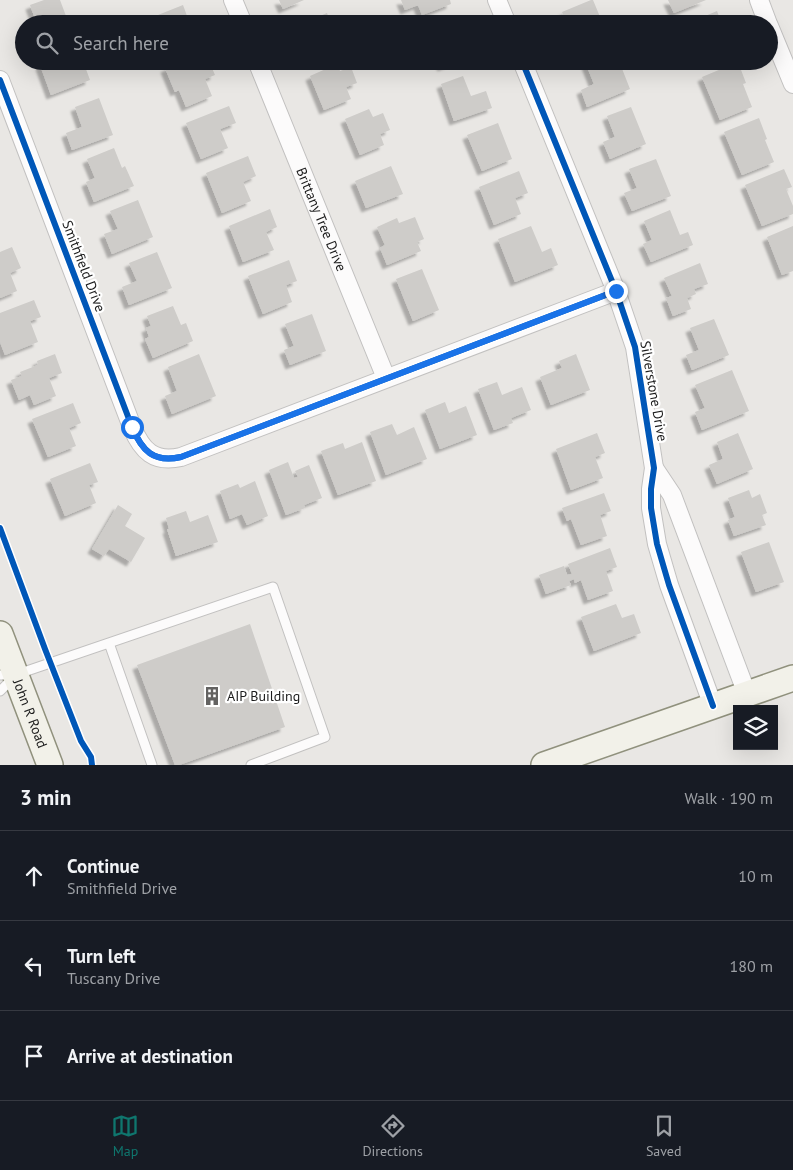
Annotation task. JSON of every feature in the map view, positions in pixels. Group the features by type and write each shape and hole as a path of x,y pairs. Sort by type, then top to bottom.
{"main road":[{"name":"John R Road","path":"0,634 5,680 50,765"},
{"path":"544,765 793,678"}],"street":[{"path":"233,0 239,15"},
{"path":"497,0 503,15"},
{"path":"758,0 765,15"},
{"path":"778,47 793,84"},
{"name":"Brittany Tree Drive","path":"261,70 386,378"},
{"name":"Silverstone Drive","path":"526,70 616,291 635,347 654,468 651,508 657,544 669,585 713,706"},
{"name":"Smithfield Drive","path":"0,80 132,427 142,446 153,456 169,460 181,457 386,378"},
{"path":"386,378 616,291"},
{"name":"Silverstone Drive","path":"654,468 672,495 747,694"}],"lane":[{"path":"5,680 273,587 325,737 251,765"},
{"path":"109,643 152,765"}],"building":[{"path":"44,0 60,0 66,15 34,15 30,5"},
{"path":"279,0 304,0 283,9"},
{"path":"401,0 450,0 451,4 422,15 418,5 405,10"},
{"path":"593,0 599,15 563,15 562,12"},
{"path":"668,0 706,0 674,13"},
{"path":"183,5 187,15 158,15"},
{"path":"717,11 719,15 707,15"},
{"path":"42,70 86,70 90,80 51,95"},
{"path":"166,70 213,70 215,75 205,79 212,96 186,107 179,90 175,92"},
{"path":"324,70 352,70 357,83 346,87 351,99 324,110 310,76"},
{"path":"588,70 623,70 630,89 587,107 581,90 594,84"},
{"path":"719,70 741,70 746,83 743,84 752,107 720,120 702,77"},
{"path":"463,76 471,96 486,91 492,108 454,121 441,84"},
{"path":"99,98 113,135 72,150 66,133 82,127 75,107"},
{"path":"229,106 236,123 220,129 228,148 201,159 186,123"},
{"path":"631,107 646,144 610,159 603,142 615,137 607,116"},
{"path":"369,109 373,117 383,113 390,130 380,134 384,145 360,155 345,119"},
{"path":"759,118 774,162 742,175 724,132"},
{"path":"498,123 512,159 482,171 467,135"},
{"path":"114,148 122,168 125,166 134,186 94,202 86,182 95,178 87,159"},
{"path":"248,156 256,176 243,182 251,201 222,213 206,173"},
{"path":"656,159 671,196 632,211 624,193 637,188 629,169"},
{"path":"391,166 403,194 366,208 355,181"},
{"path":"784,169 792,187 786,189 793,206 793,214 762,226 745,185"},
{"path":"519,171 528,193 515,198 521,214 494,225 479,187"},
{"path":"138,200 153,237 112,254 104,234 118,229 110,211"},
{"path":"270,209 277,227 266,232 274,250 243,262 229,226"},
{"path":"670,210 680,235 688,232 693,245 651,262 643,244 652,240 644,221"},
{"path":"415,217 424,239 417,242 421,251 387,265 380,248 385,245 377,227 397,218 399,223"},
{"path":"531,226 542,252 551,248 558,265 515,282 498,239"},
{"path":"793,226 793,271 782,275 767,237"},
{"path":"12,247 21,268 10,273 17,291 0,298 0,252"},
{"path":"157,252 172,288 129,305 122,287 137,281 129,263"},
{"path":"289,260 297,281 286,285 292,302 263,314 248,276"},
{"path":"700,263 708,284 694,289 696,294 687,298 691,309 673,316 666,298 672,296 664,278"},
{"path":"422,269 439,310 413,321 396,279"},
{"path":"34,300 41,317 30,321 38,342 5,355 0,342 0,313"},
{"path":"173,306 181,325 186,323 193,341 153,358 145,339 149,337 146,328 151,326 147,316"},
{"path":"312,314 326,351 290,365 284,350 294,346 285,324"},
{"path":"714,319 729,355 692,370 686,355 699,350 690,328"},
{"path":"55,354 62,373 49,378 56,396 34,405 30,395 19,400 11,380 22,376 20,372 38,365 37,361"},
{"path":"199,354 216,396 172,414 165,396 177,391 168,367"},
{"path":"576,354 590,390 551,405 540,377 562,368 559,361"},
{"path":"732,370 749,411 702,430 695,412 705,408 695,385"},
{"path":"497,382 502,395 522,387 531,410 511,418 513,423 494,430 478,389"},
{"path":"445,402 449,413 466,406 477,435 440,449 425,410"},
{"path":"73,403 81,423 69,428 76,446 48,457 32,419"},
{"path":"392,424 397,435 414,427 427,459 386,475 370,432"},
{"path":"597,433 605,453 595,457 603,478 571,490 556,449"},
{"path":"738,433 753,469 717,484 709,465 723,459 717,442"},
{"path":"362,442 376,481 338,495 321,451 343,443 345,449"},
{"path":"288,462 294,478 298,477 295,471 309,465 322,498 304,505 305,508 286,515 269,470"},
{"path":"90,463 98,482 89,485 96,503 65,516 50,479"},
{"path":"255,481 268,516 247,525 242,514 230,519 220,491 238,484 240,488"},
{"path":"749,490 752,498 760,494 767,513 762,515 766,525 734,536 728,520 735,517 728,498"},
{"path":"604,493 611,511 600,515 607,536 581,545 571,519 567,521 562,508"},
{"path":"118,505 132,514 125,526 145,538 131,562 109,549 104,556 92,549"},
{"path":"186,511 190,522 208,515 218,542 176,556 167,529 169,529 166,518"},
{"path":"769,542 784,582 756,592 741,552"},
{"path":"610,548 617,567 606,571 613,591 588,600 581,580 575,583 574,579 569,581 571,585 546,594 539,575 564,566 567,575 572,574 568,564"},
{"path":"616,604 622,618 634,614 641,633 594,651 581,617"},
{"name":"AIP Building","path":"250,624 285,727 175,765 137,665"}],"cycle path":[{"path":"526,70 616,291 635,347 654,468 651,508 657,544 669,585 713,706"},
{"path":"0,80 132,427 140,443 145,449 156,456 163,458 181,457 616,291"},
{"path":"0,528 81,741 91,757 92,765"}],"place":[{"name":"AIP Building","path":"212,696"}],"route":[{"path":"132,427 142,446 153,456 169,460 181,457 616,291"}]}
